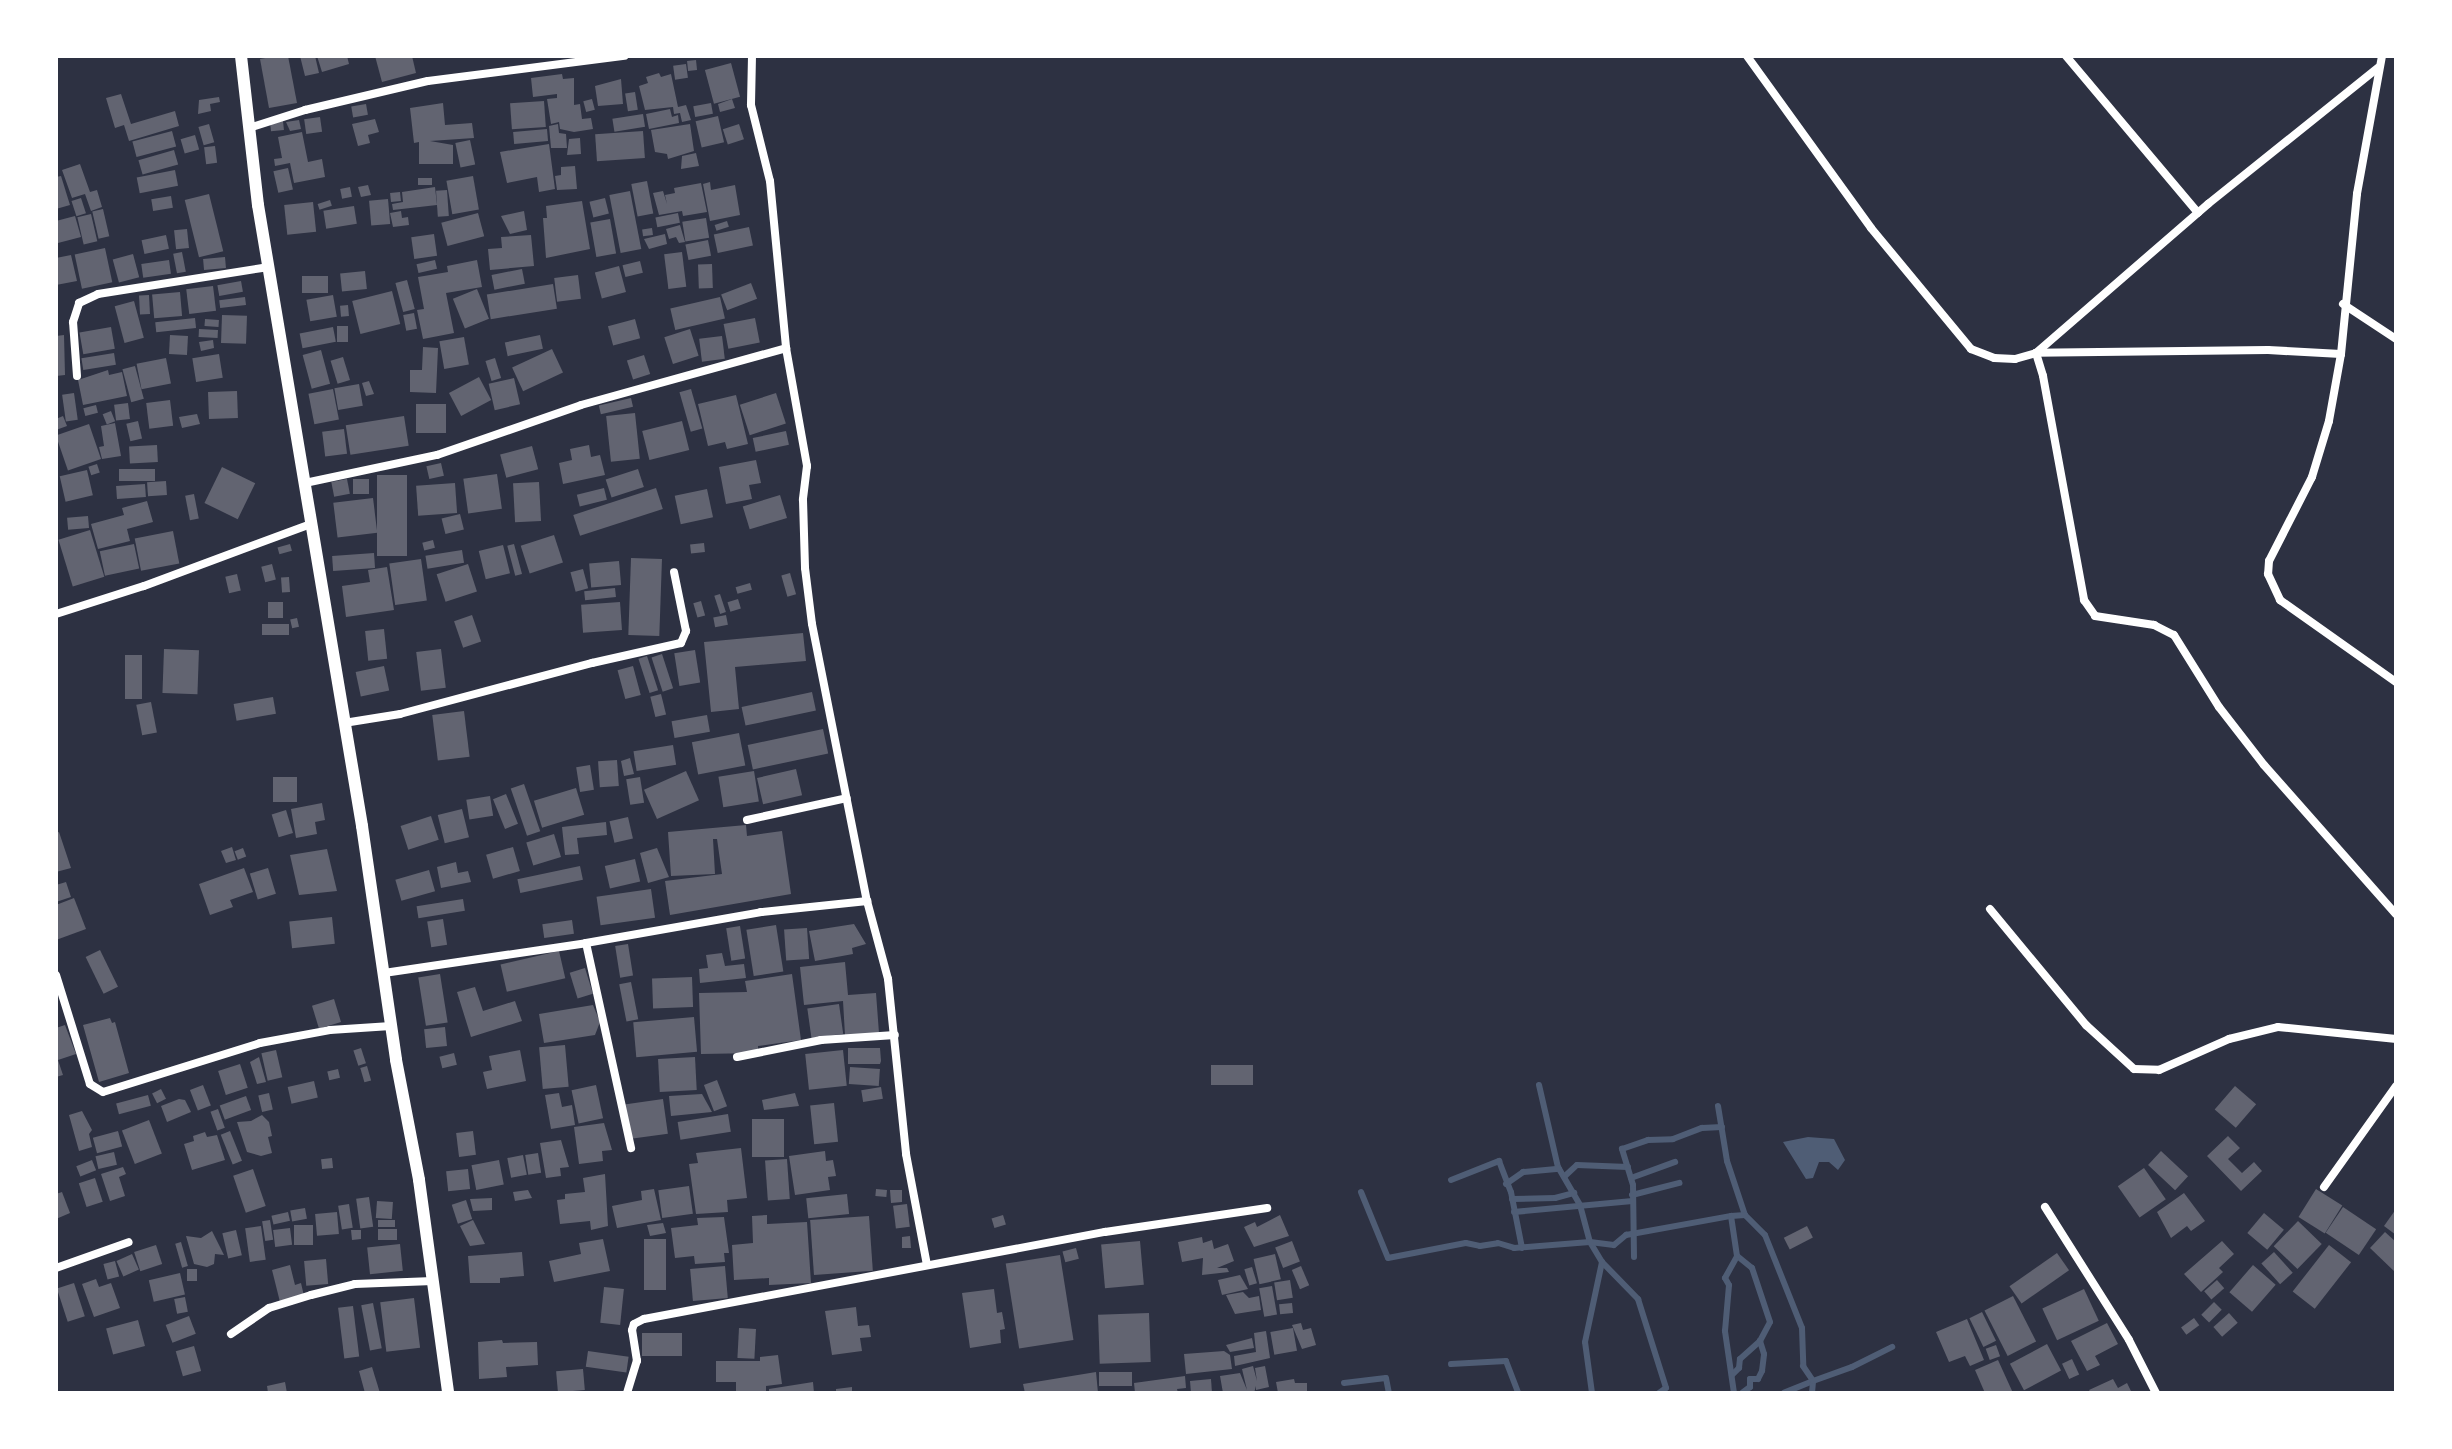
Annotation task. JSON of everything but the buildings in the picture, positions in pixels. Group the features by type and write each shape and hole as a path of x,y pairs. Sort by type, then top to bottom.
{"street":[{"path":"241,56 269,267 433,1281 448,1393"},
{"path":"249,128 305,110 428,81 624,56"},
{"path":"752,56 751,105 770,181 786,348 807,466 803,500 805,568 812,624 867,901 888,979 906,1154 927,1265"},
{"path":"1747,56 1871,228 1971,349 1994,358 2015,359 2036,353 2238,350 2341,354"},
{"path":"2066,56 2198,213"},
{"path":"2382,56 2343,304 2341,354 2329,421 2312,477 2269,561 2268,574 2280,600 2396,682"},
{"path":"2036,353 2198,213 2378,68"},
{"path":"77,376 73,322 79,303 98,294 269,267"},
{"path":"2343,304 2396,339"},
{"path":"305,483 437,455 581,405 786,348"},
{"path":"2036,353 2043,376 2084,600 2095,616 2154,625 2174,635 2219,707 2264,765 2396,914"},
{"path":"56,614 144,586 311,524"},
{"path":"344,723 400,714 681,643 686,631 674,572"},
{"path":"747,820 847,798"},
{"path":"384,973 586,943 761,912 867,901"},
{"path":"1990,909 2086,1025 2134,1069 2159,1070 2229,1039 2278,1027 2396,1039"},
{"path":"586,943 631,1148"},
{"path":"56,975 90,1084 103,1092 260,1043 330,1030 391,1026"},
{"path":"737,1057 821,1040 895,1035"},
{"path":"2324,1187 2396,1086"},
{"path":"2045,1207 2129,1340 2156,1393"},
{"path":"627,1393 637,1361 632,1330 634,1324 644,1319 1105,1232 1267,1208"},
{"path":"56,1268 129,1242"},
{"path":"231,1334 269,1308 311,1295 355,1284 433,1281"}],"water":[{"path":"1808,1137 1834,1139 1845,1160 1838,1170 1829,1162 1819,1162 1813,1178 1806,1179 1783,1142"}],"waterway":[{"path":"1539,1085 1558,1167 1580,1205 1590,1242 1602,1262 1638,1299 1666,1388 1659,1393"},
{"path":"1718,1106 1727,1161 1745,1215 1765,1235 1802,1328 1803,1366 1813,1381 1784,1393"},
{"path":"1634,1257 1633,1185 1622,1149 1648,1140 1673,1139 1702,1128 1722,1127"},
{"path":"1451,1180 1499,1161 1511,1192 1522,1248"},
{"path":"1631,1178 1675,1162"},
{"path":"1565,1176 1577,1165 1628,1167"},
{"path":"1506,1184 1523,1172 1559,1169"},
{"path":"1632,1195 1679,1183"},
{"path":"1361,1192 1388,1258 1466,1243 1480,1246 1498,1243 1514,1248 1590,1242 1614,1245 1626,1235 1731,1216"},
{"path":"1512,1199 1555,1198 1574,1193"},
{"path":"1514,1212 1632,1201"},
{"path":"1734,1393 1725,1331 1729,1285 1725,1278 1737,1256 1731,1216 1745,1215"},
{"path":"1732,1375 1739,1368 1740,1359 1760,1341 1770,1322 1752,1268 1737,1256"},
{"path":"1592,1393 1585,1342 1602,1262"},
{"path":"1742,1393 1750,1387 1750,1379 1758,1379 1762,1371 1764,1354 1760,1341"},
{"path":"1812,1393 1813,1381 1852,1367 1892,1347"},
{"path":"1451,1364 1506,1361 1518,1393"},
{"path":"1344,1383 1386,1378 1389,1393"}]}
